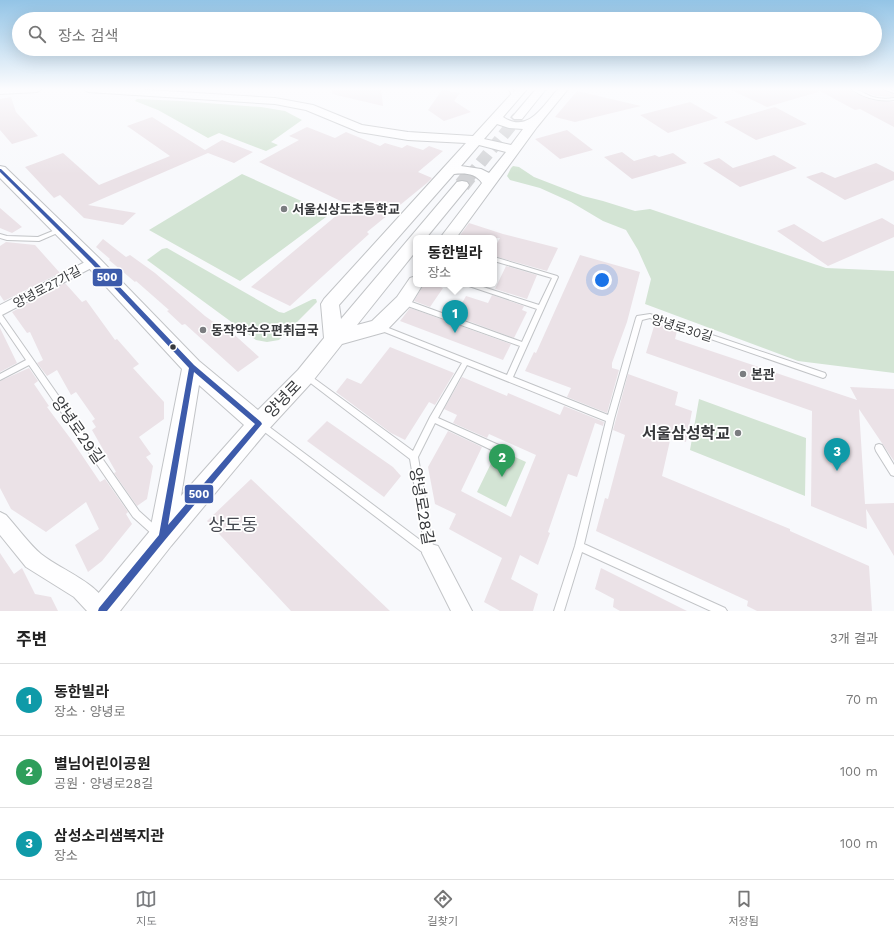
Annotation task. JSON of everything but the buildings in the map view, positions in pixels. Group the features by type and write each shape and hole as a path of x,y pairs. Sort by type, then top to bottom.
{"main road":[{"path":"334,118 359,128 408,136 474,140 515,150"},
{"path":"413,286 402,302 378,327 334,339 330,304 496,118"},
{"path":"496,118 499,121 514,125 531,124 535,122"},
{"path":"450,235 488,182 515,150 539,118"},
{"path":"447,171 458,169 475,171 482,174 488,182"},
{"path":"0,170 93,262 192,367 259,424"},
{"name":"양녕로","path":"420,235 462,185"},
{"name":"양녕로","path":"102,611 162,537 259,424 305,376 413,244"},
{"path":"162,537 192,367"}],"street":[{"name":"양녕로27가길","path":"0,311 93,262"},
{"path":"0,521 33,560 81,590 102,611"},
{"name":"양녕로28길","path":"431,553 462,611"}],"lane":[{"path":"0,236 7,238 39,239 60,230"},
{"path":"497,260 555,277 509,378"},
{"path":"477,287 541,308"},
{"path":"402,302 524,345"},
{"name":"양녕로30길","path":"559,611 579,546 610,419 639,318 650,316 823,375"},
{"name":"양녕로29길","path":"0,317 136,514 162,537"},
{"path":"378,327 610,419"},
{"path":"0,377 30,361"},
{"path":"414,457 466,361"},
{"name":"양녕로28길","path":"305,376 414,457 431,553"},
{"path":"433,420 498,449"},
{"path":"259,424 431,553"},
{"path":"879,448 894,472"},
{"path":"579,546 722,611"}],"green space":[{"path":"171,118 297,118 302,120 271,142 278,145 266,151 219,133 208,138"},
{"path":"513,166 519,167 534,177 583,196 635,211 650,209 826,268 894,271 894,373 798,361 645,304 651,279 638,250 626,230 603,221 571,202 540,188 510,180 507,176"},
{"path":"242,174 330,214 240,281 149,230"},
{"path":"167,248 279,312 284,313 313,299 316,299 317,302 279,340 267,342 256,340 147,260 162,249"},
{"path":"699,399 806,438 805,496 690,450"},
{"path":"498,449 526,462 506,507 477,492"}],"tunnel":[{"path":"469,177 518,118"},
{"path":"462,185 469,176"}],"transit line":[{"name":"500","path":"0,170 93,262 192,367 259,424 162,537 102,611"},
{"name":"500","path":"162,537 192,367"}],"place":[{"name":"서울신상도초등학교","path":"284,209"},
{"name":"동작약수우편취급국","path":"203,330"},
{"name":"동한빌라","path":"455,333"},
{"name":"본관","path":"743,374"},
{"name":"서울삼성학교","path":"738,433"},
{"name":"삼성소리샘복지관","path":"837,471"},
{"name":"별님어린이공원","path":"502,477"}],"district":[{"name":"상도동","path":"233,524"}]}
